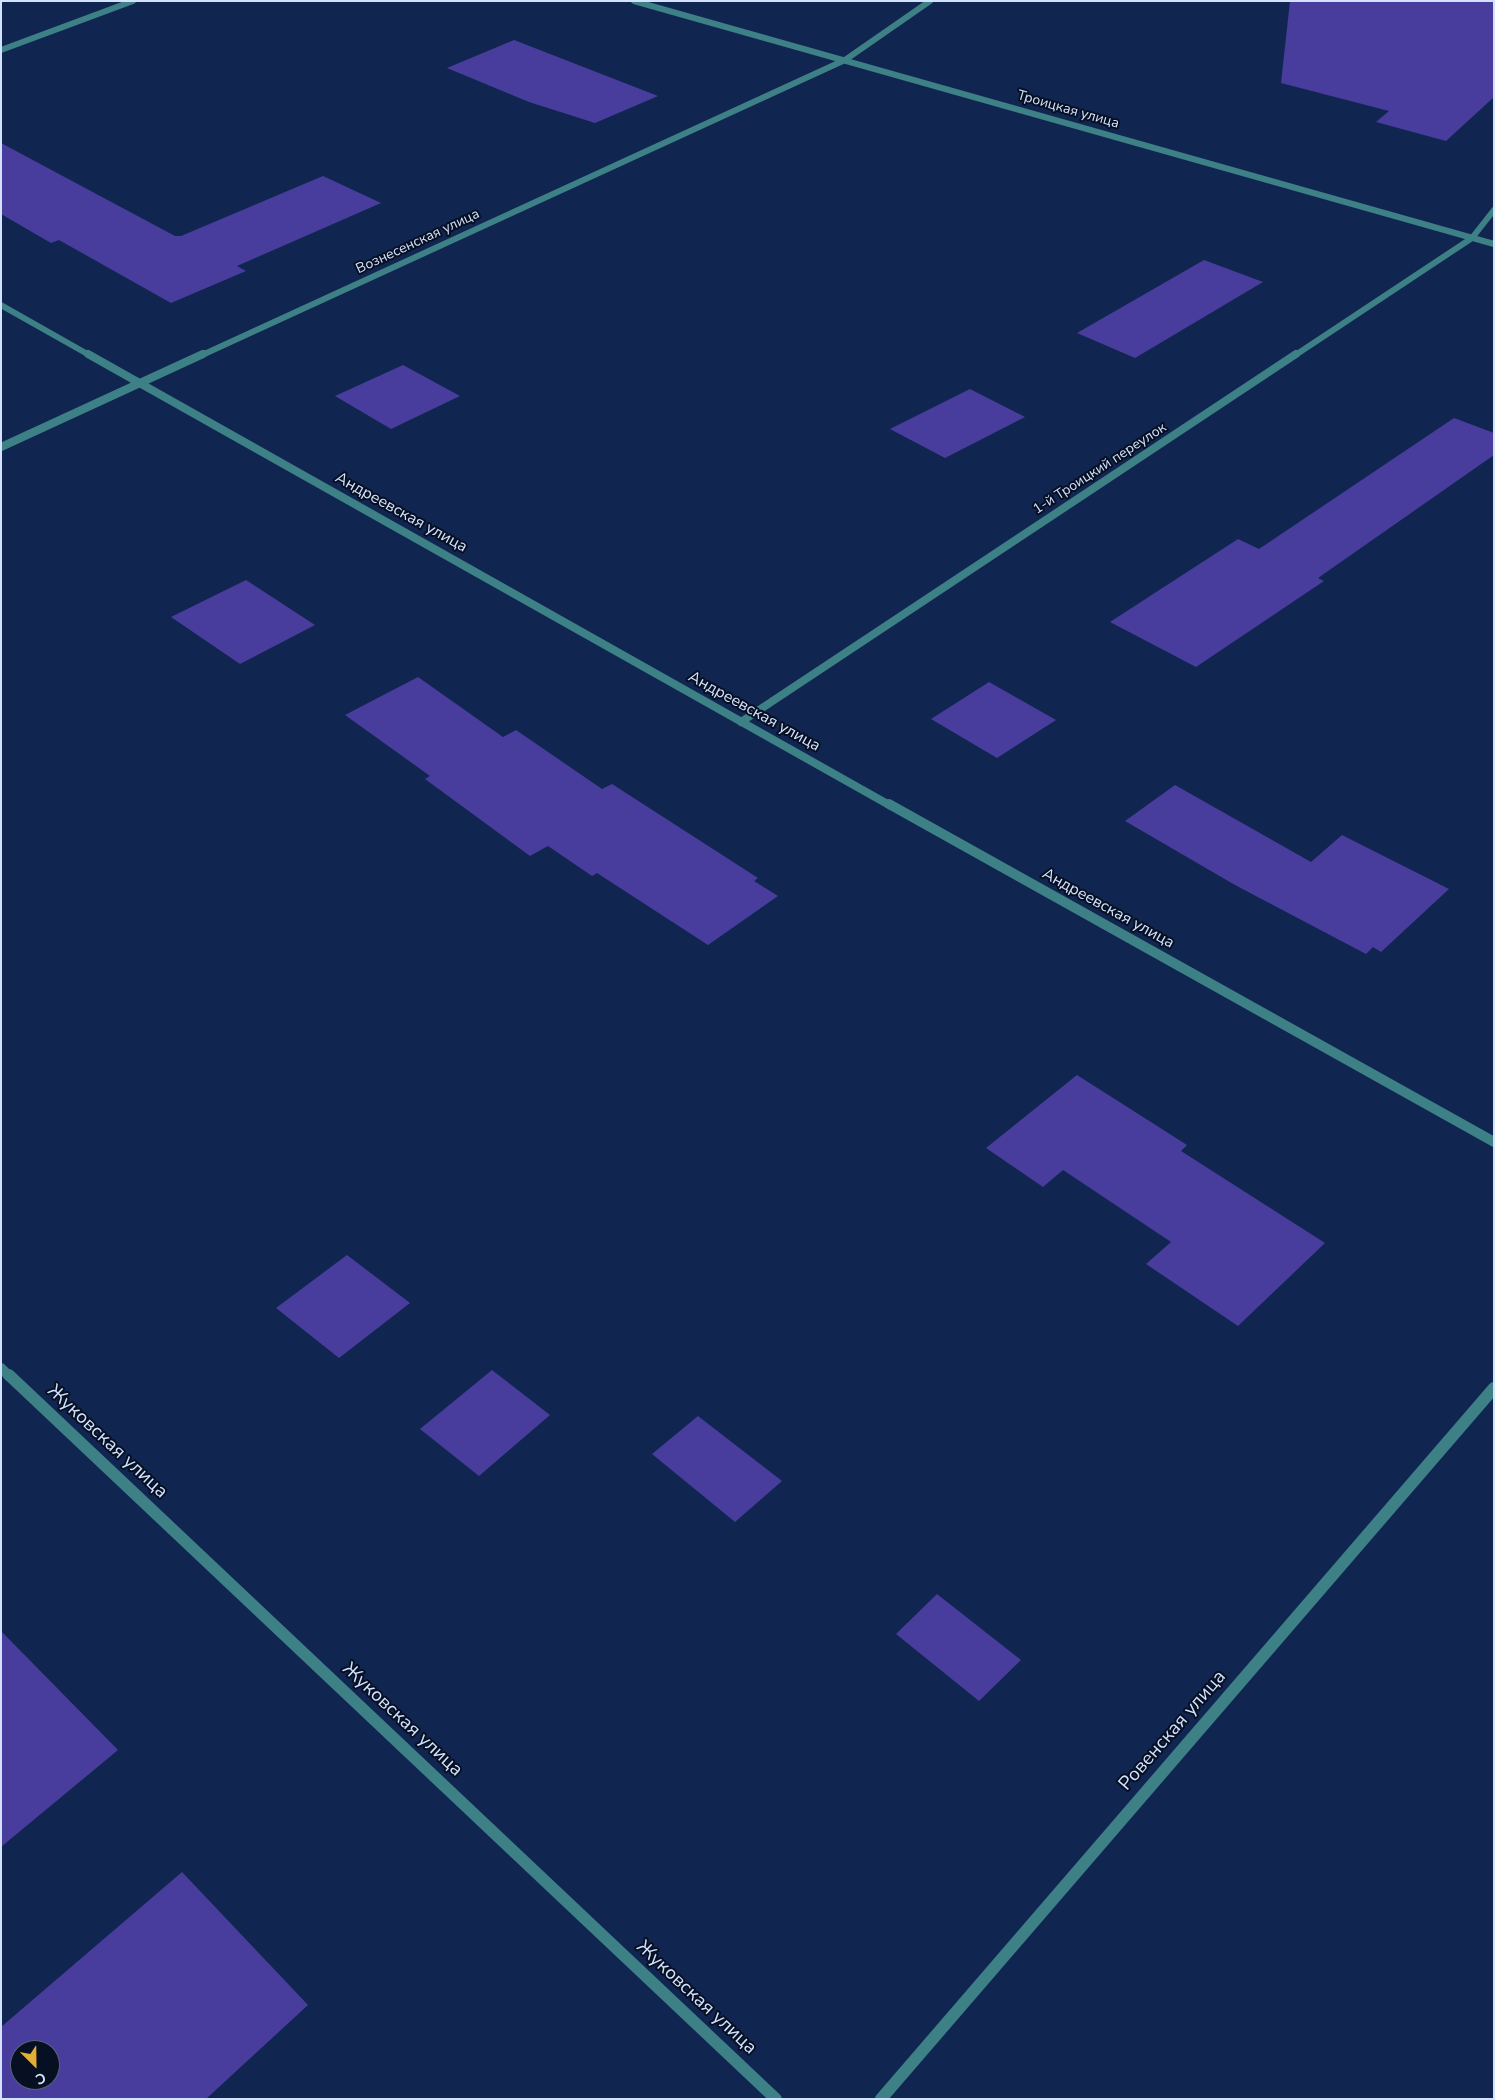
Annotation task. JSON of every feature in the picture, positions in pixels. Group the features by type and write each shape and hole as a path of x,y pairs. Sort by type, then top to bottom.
{"street":[{"path":"1,50 133,1"},
{"name":"Троицкая улица","path":"634,1 1494,244"},
{"name":"Вознесенская улица","path":"1,447 845,60 930,1"},
{"name":"1-й Троицкий переулок","path":"741,722 1472,238 1494,210"},
{"name":"Андреевская улица","path":"1,305 741,722 1494,1142"},
{"name":"Жуковская улица","path":"1,1368 776,2099"},
{"name":"Ровенская улица","path":"881,2099 1494,1388"}],"building":[{"path":"1290,1 1494,1 1494,97 1446,141 1376,122 1389,111 1281,83"},
{"path":"514,40 658,96 595,123 529,102 447,68"},
{"path":"1,143 175,236 181,236 323,176 381,203 237,266 246,271 171,303 59,240 51,243 1,214"},
{"path":"1204,260 1263,282 1135,358 1077,333"},
{"path":"403,365 460,396 391,429 335,396"},
{"path":"970,389 1025,417 945,458 890,429"},
{"path":"1454,418 1494,433 1494,455 1318,578 1324,581 1196,667 1110,622 1238,539 1259,549"},
{"path":"246,580 315,625 240,664 171,617"},
{"path":"418,677 503,737 516,730 602,789 612,784 758,878 754,881 778,896 708,945 597,873 592,876 548,846 530,856 425,779 430,776 345,715"},
{"path":"989,682 1056,720 997,758 931,719"},
{"path":"1175,785 1311,862 1342,835 1449,889 1381,952 1373,947 1366,954 1235,885 1125,821"},
{"path":"1077,1075 1187,1145 1181,1151 1325,1243 1238,1326 1146,1264 1171,1242 1063,1170 1043,1187 986,1148"},
{"path":"347,1255 410,1303 339,1358 276,1308"},
{"path":"492,1370 550,1415 479,1476 420,1429"},
{"path":"698,1416 782,1481 735,1522 652,1454"},
{"path":"937,1594 1021,1660 979,1701 896,1634"},
{"path":"1,1631 118,1750 1,1847"},
{"path":"182,1872 308,2005 206,2099 1,2099 1,2027"}]}
